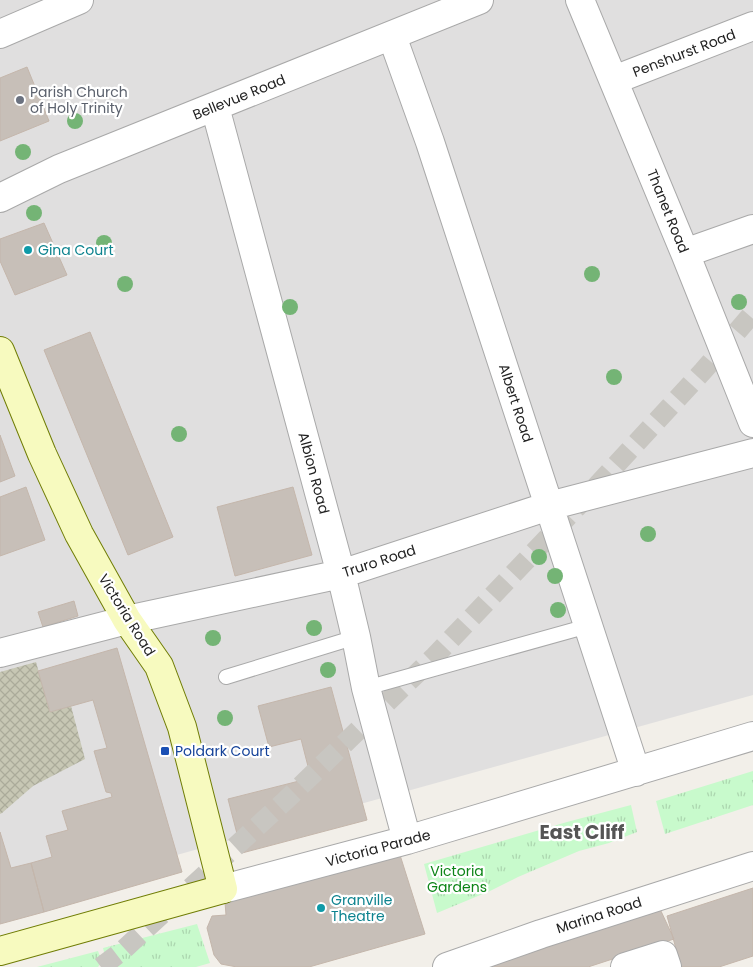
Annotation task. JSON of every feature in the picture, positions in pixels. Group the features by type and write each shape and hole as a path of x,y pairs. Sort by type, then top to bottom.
{"main road":[{"name":"Victoria Road","path":"0,351 42,454 79,534 127,620 159,666 182,727 223,889"},
{"name":"Victoria Parade","path":"0,950 223,889"}],"street":[{"path":"0,34 78,0"},
{"name":"Bellevue Road","path":"0,198 59,169 479,0"},
{"name":"Thanet Road","path":"580,0 753,423"},
{"name":"Penshurst Road","path":"614,80 753,26"},
{"name":"Albert Road","path":"392,36 430,142 636,772"},
{"name":"Albion Road","path":"215,107 341,574 366,688 407,840"},
{"path":"685,253 753,229"},
{"name":"Truro Road","path":"0,653 127,620 341,574 549,506 753,452"},
{"name":"Victoria Parade","path":"223,889 407,840 753,736"},
{"name":"Marina Road","path":"447,967 541,934 753,866"},
{"path":"625,967 663,955 667,967"}],"lane":[{"path":"366,688 588,626"},
{"path":"226,677 356,637"}],"shaded area":[{"path":"0,0 753,0 753,695 0,904"},
{"path":"36,662 50,712 71,706 85,759 33,786 0,814 0,672"}],"green space":[{"path":"753,771 753,805 665,834 656,801"},
{"name":"Victoria Gardens","path":"631,805 637,832 609,843 579,851 437,913 424,864"},
{"path":"197,924 210,963 196,967 115,967 115,964 106,960 103,948"},
{"path":"98,951 102,962 98,967 37,967"}],"building":[{"name":"Parish Church of Holy Trinity","path":"27,67 49,121 0,141 0,78"},
{"name":"Gina Court","path":"44,223 67,275 15,295 0,261 0,239"},
{"path":"90,332 173,537 128,555 44,350"},
{"path":"0,435 15,476 0,482"},
{"path":"26,487 45,540 0,556 0,497"},
{"path":"293,487 312,555 235,576 217,507"},
{"path":"74,601 78,616 43,627 38,612"},
{"path":"117,648 182,872 44,912 31,863 52,857 46,836 68,830 62,811 112,797 111,793 106,792 94,751 107,748 93,700 50,712 38,671"},
{"path":"331,687 367,820 242,853 228,799 311,778 301,739 269,747 258,706"},
{"path":"0,832 11,868 31,863 44,912 0,924"},
{"name":"Granville Theatre","path":"400,855 425,934 309,967 237,967 221,964 214,955 207,928 212,916 226,915 225,902"},
{"path":"753,888 753,956 719,967 681,967 667,916"},
{"path":"660,909 674,939 588,967 487,967"}],"tunnel":[{"path":"101,967 122,951 286,800 435,656 577,507 703,371 753,313"}],"place":[{"name":"Parish Church of Holy Trinity","path":"20,100"},
{"name":"Gina Court","path":"28,250"},
{"name":"Poldark Court","path":"165,751"},
{"name":"Granville Theatre","path":"321,908"}],"district":[{"name":"East Cliff","path":"582,832"}]}
